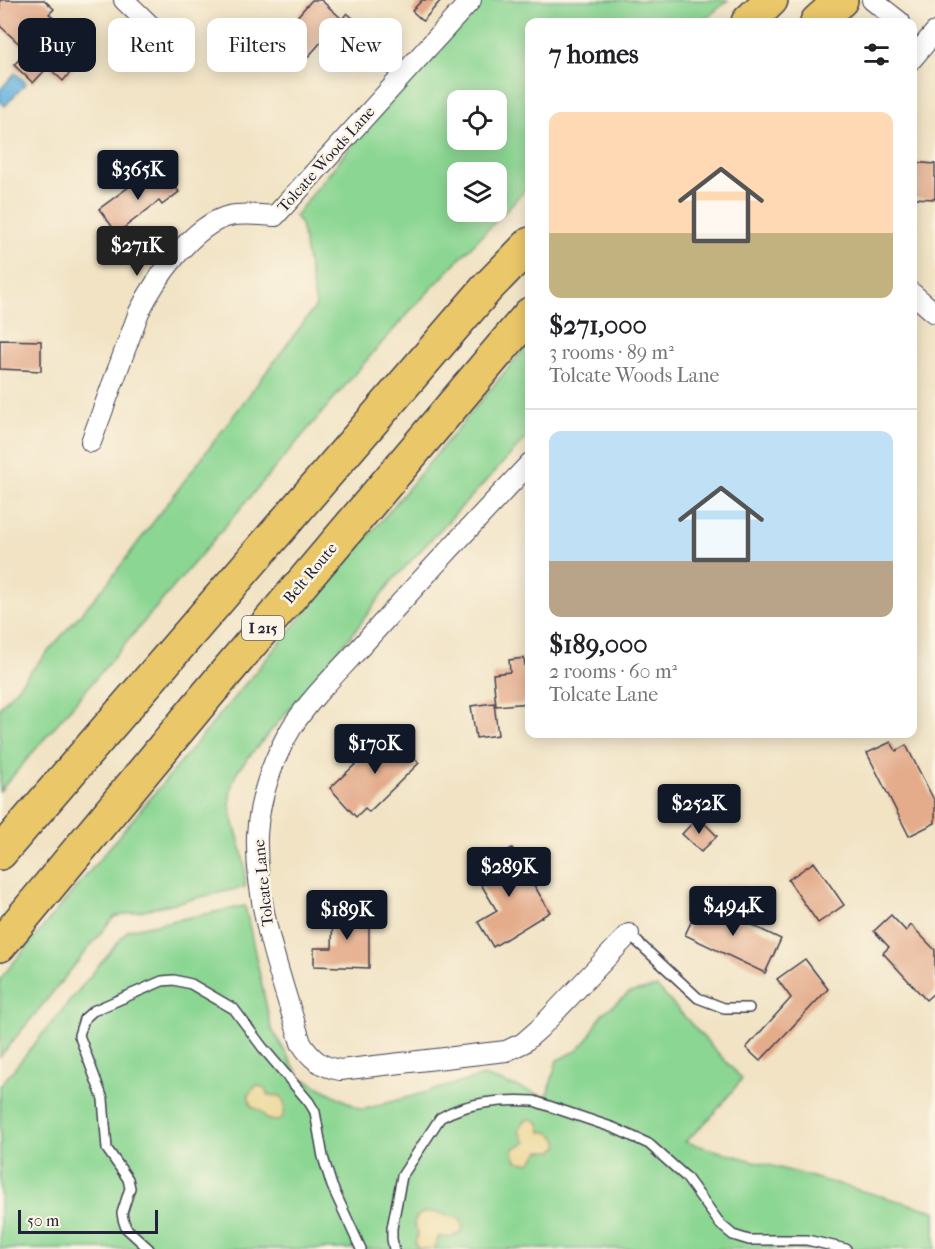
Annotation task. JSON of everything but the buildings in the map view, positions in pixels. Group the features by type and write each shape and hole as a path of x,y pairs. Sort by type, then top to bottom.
{"highway":[{"path":"821,18 841,0"},
{"path":"0,853 486,288 525,249"},
{"name":"Belt Route","path":"0,945 215,685 525,320"},
{"path":"0,848 25,823"}],"street":[{"path":"124,0 143,18"},
{"name":"Tolcate Woods Lane","path":"91,442 139,312 147,296 173,260 206,227 218,220 231,216 275,216 471,0"},
{"path":"872,0 895,18"},
{"path":"917,52 927,39"},
{"path":"917,297 935,313"},
{"name":"Tolcate Lane","path":"525,468 398,604 306,708 291,729 271,771 257,834 259,877 266,930 301,1043 312,1058 320,1064 340,1070 506,1052 516,1048 539,1029 629,934"}],"lane":[{"path":"629,934 698,998 724,1008 750,1008"},
{"path":"149,1249 126,1228 123,1219 122,1213 128,1200 128,1179 107,1149 103,1099 80,1035 84,1019 93,1011 162,981 174,980 191,984 234,1009 263,1048 309,1102 315,1113 323,1157 332,1186 361,1249"},
{"path":"394,1249 392,1228 402,1176 440,1118 448,1113 472,1106 534,1101 614,1128 649,1144 686,1177 721,1225 733,1235 756,1241 807,1240 846,1249"}],"green space":[{"path":"481,0 728,0 707,18 525,18 525,190 507,209 507,162 447,162 447,222 495,222 365,362 0,791 0,707 109,581 316,306 301,224 295,216 359,136"},
{"path":"525,348 525,439 392,581 354,632 238,770 230,794 230,805 245,866 245,887 114,917 0,1057 0,979"},
{"path":"245,906 271,1028 300,1077 362,1110 484,1076 547,1097 557,1060 577,1051 588,1039 602,1014 629,993 657,987 742,1079 711,1117 685,1142 935,1211 935,1249 0,1249 0,1086 128,930"}],"sand":[{"path":"257,1085 264,1088 268,1095 281,1096 285,1109 279,1121 268,1120 261,1111 251,1106 248,1095"},
{"path":"528,1119 539,1123 541,1132 548,1132 556,1137 559,1145 554,1151 540,1151 530,1163 519,1162 515,1159 513,1151 516,1147 526,1143 519,1131 523,1122"},
{"path":"436,1212 460,1219 463,1227 461,1233 449,1238 439,1236 434,1249 419,1249 415,1244 418,1233 414,1223 422,1213"}],"water":[{"path":"15,73 26,83 5,106 0,101 0,90"}]}
